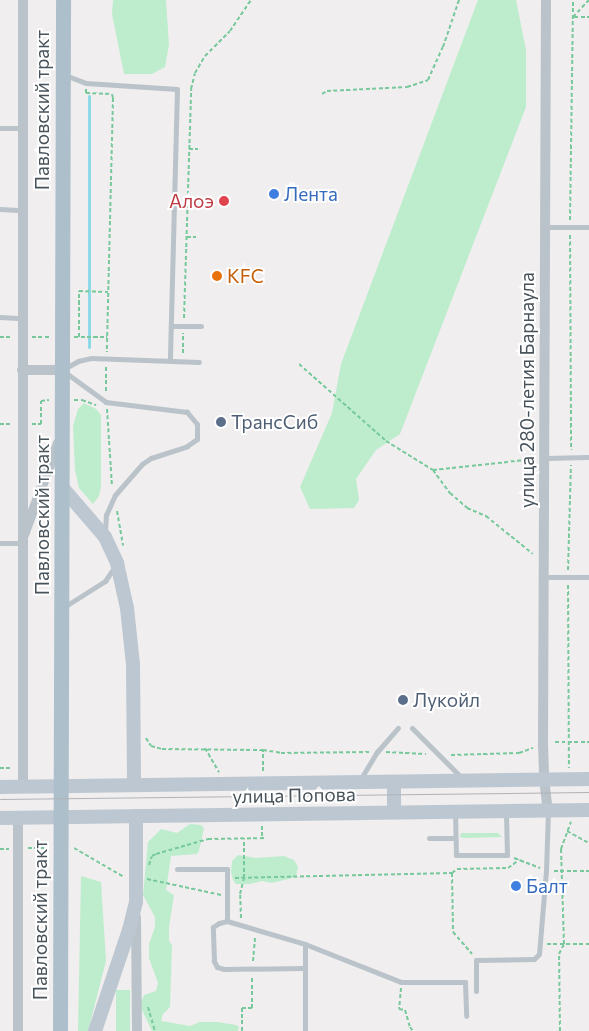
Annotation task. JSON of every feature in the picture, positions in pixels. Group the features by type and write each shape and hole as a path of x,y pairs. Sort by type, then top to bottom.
{"main road":[{"name":"Павловский тракт","path":"60,1031 63,0"},
{"path":"62,487 105,537 117,563 127,608 134,664 134,785"},
{"name":"улица Попова","path":"0,787 589,779"},
{"path":"394,782 394,812"},
{"name":"улица Попова","path":"0,818 589,810"},
{"path":"95,1031 130,930 136,902 136,816"}],"street":[{"path":"23,0 21,543 23,786"},
{"name":"улица 280-летия Барнаула","path":"546,0 544,779 548,810"},
{"path":"22,370 62,370"},
{"path":"21,543 62,433"},
{"path":"18,818 18,1031"},
{"path":"136,902 137,1031"}],"lane":[{"path":"62,74 86,83 177,89 170,360"},
{"path":"0,128 22,128"},
{"path":"0,209 22,210"},
{"path":"546,226 589,227"},
{"path":"0,316 22,318"},
{"path":"171,326 201,326"},
{"path":"105,537 106,515 115,495 142,464 151,458 187,446 197,439 197,424 187,412 106,402 62,370 78,361 106,358 199,362"},
{"path":"544,458 589,457"},
{"path":"0,543 21,543"},
{"path":"61,609 105,581 117,563"},
{"path":"544,577 589,577"},
{"path":"359,782 377,752 398,728"},
{"path":"412,728 440,754 464,781"},
{"path":"455,811 456,856 507,854 506,810"},
{"path":"476,991 476,960 537,958 540,944 546,871 548,810"},
{"path":"429,838 455,838"},
{"path":"177,869 226,869 227,921"},
{"path":"305,968 224,969 218,967 214,961 214,927 218,923 227,921 256,929 305,944 402,982 465,982 466,1016"},
{"path":"305,944 306,1031"}],"path":[{"path":"183,361 190,89 205,56 230,31 251,0"},
{"path":"322,94 327,90 407,87 428,80 442,47 458,0"},
{"path":"568,742 573,0"},
{"path":"573,17 589,0"},
{"path":"573,17 589,17"},
{"path":"86,93 112,94 113,98 106,402 110,482 115,495"},
{"path":"189,149 198,149"},
{"path":"187,237 196,237"},
{"path":"79,337 79,290 108,292"},
{"path":"299,364 386,441 433,470 450,493 467,508 486,516 544,564"},
{"path":"31,424 41,424 41,400"},
{"path":"0,424 10,424"},
{"path":"433,470 544,458"},
{"path":"556,742 589,742"},
{"path":"162,749 205,748 263,750 281,753 377,752 440,754 519,753 535,747"},
{"path":"205,748 220,774"},
{"path":"263,750 262,774 268,774"},
{"path":"560,1031 559,954 564,944 561,849 567,832 589,843"},
{"path":"241,925 240,894 244,878 244,838"},
{"path":"227,897 147,879 149,862 156,854 208,839 266,838"},
{"path":"74,848 126,878"},
{"path":"227,879 452,873 457,869 508,868 519,860"},
{"path":"452,873 453,932 476,960"},
{"path":"242,1031 242,1008 252,1008 252,969 256,929"},
{"path":"540,944 589,944"},
{"path":"402,982 399,1009 406,1010 410,1028 413,1031"},
{"path":"147,1003 155,1031"}],"green space":[{"path":"113,0 166,0 169,45 165,67 152,74 124,74 112,14"},
{"path":"478,0 516,0 526,50 526,107 400,434 376,450 356,479 359,500 354,508 310,509 300,487 332,413 341,364"},
{"path":"84,403 96,409 101,415 101,486 99,496 93,504 79,488 75,470 73,426 78,409"},
{"path":"190,824 201,825 204,828 197,854 171,856 166,890 174,895 169,927 169,941 172,945 170,1007 163,1014 161,1021 190,1026 200,1022 217,1022 236,1025 239,1027 238,1031 152,1031 140,1006 144,995 156,991 158,983 149,958 149,944 155,927 155,917 143,895 148,842 161,829 177,833"},
{"path":"461,833 498,833 502,837 464,838 460,837"},
{"path":"238,855 256,858 284,856 294,860 298,867 296,877 272,883 262,881 250,884 236,884 231,872 232,861"},
{"path":"81,876 101,882 106,961 88,1031 78,1031"},
{"path":"116,990 130,990 130,1031 116,1031"}],"waterway":[{"path":"89,96 89,347"}],"tram line":[{"path":"0,799 589,792"}],"place":[{"name":"Лента","path":"274,194"},
{"name":"Алоэ","path":"224,201"},
{"name":"KFC","path":"217,276"},
{"name":"ТрансСиб","path":"221,422"},
{"name":"Лукойл","path":"403,700"},
{"name":"Балт","path":"516,886"}]}
